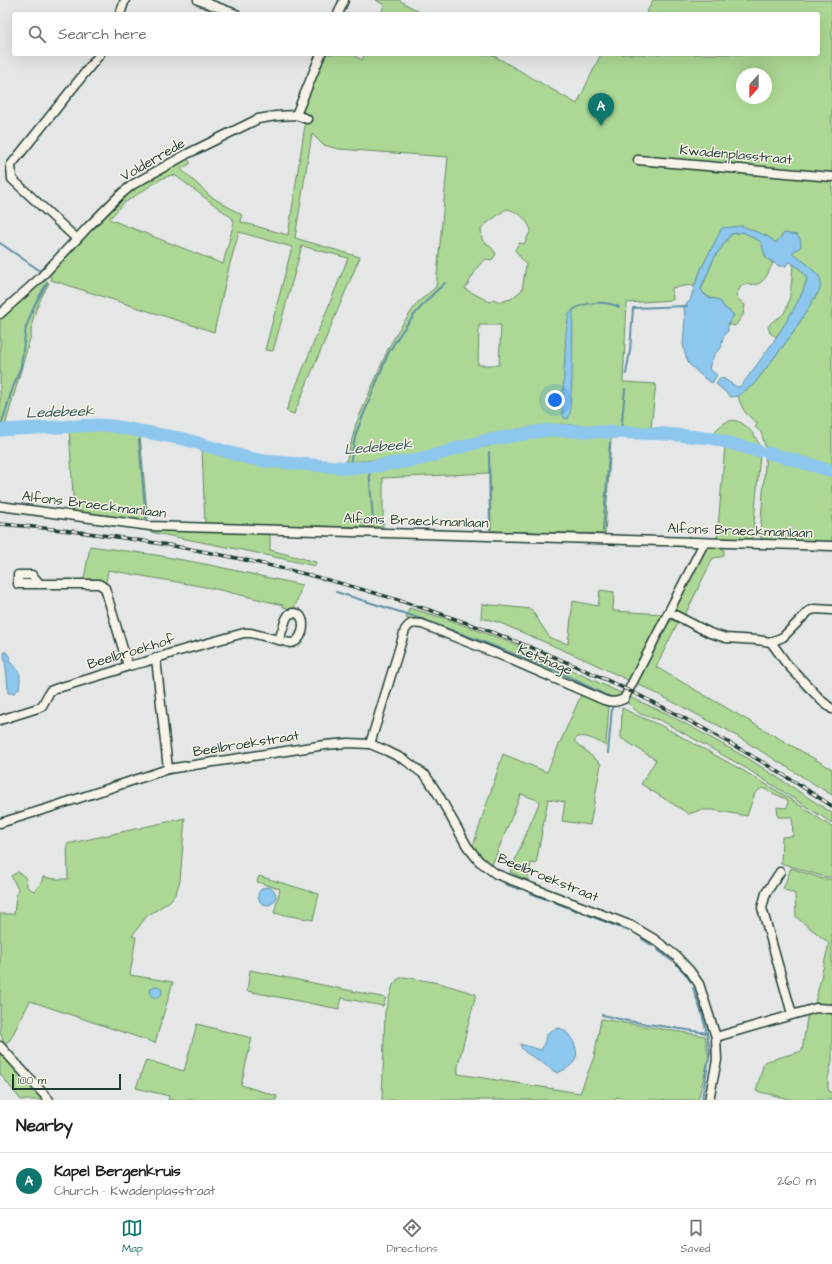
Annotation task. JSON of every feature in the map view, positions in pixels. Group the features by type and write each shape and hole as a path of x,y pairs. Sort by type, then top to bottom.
{"street":[{"path":"121,12 125,0"},
{"path":"198,0 231,12"},
{"path":"339,12 344,0"},
{"path":"77,239 12,179 11,165 98,56"},
{"path":"307,119 296,115 320,56"},
{"name":"Volderrede","path":"0,314 40,278 120,195 132,185 187,154 258,119 296,115"},
{"name":"Kwadenplasstraat","path":"638,160 832,177"},
{"name":"Alfons Braeckmanlaan","path":"0,506 150,526 832,546"},
{"name":"Ketshage","path":"370,744 405,630 410,624 422,624 505,657 604,700 618,702 624,699 704,543"},
{"path":"40,584 99,584 104,588 128,666"},
{"path":"669,612 710,633 726,638 771,642 783,637 809,611 815,609 832,610"},
{"name":"Beelbroekhof","path":"0,720 42,706 50,691 128,666 244,633 251,633 279,640"},
{"path":"771,642 786,663 826,705 832,709"},
{"path":"156,658 168,769"},
{"name":"Beelbroekstraat","path":"0,823 168,769 325,745 348,743 370,744 405,760 426,776 438,794 466,846 479,861 496,874 632,926 676,956 690,971 699,984 716,1037 717,1060 709,1100"},
{"path":"780,872 766,893 762,908 792,1014"},
{"path":"716,1037 816,1008 832,1010"},
{"path":"0,1046 49,1100"}],"green space":[{"path":"376,0 399,0 420,12 382,12 384,5"},
{"path":"653,0 832,0 832,542 764,540 761,538 766,450 761,432 755,427 758,423 750,418 745,412 738,396 754,384 793,333 811,302 817,295 819,276 811,268 767,236 723,228 702,267 694,287 691,285 672,288 673,300 627,303 623,382 656,384 651,427 711,435 724,423 734,420 747,427 755,436 760,447 760,454 753,534 751,539 717,539 725,446 710,441 624,436 611,438 605,534 491,531 490,473 383,478 383,527 205,525 202,448 248,461 369,472 387,467 417,463 443,457 463,450 486,447 509,439 549,433 575,432 603,434 603,427 562,424 519,429 474,439 416,457 346,462 356,424 388,349 399,329 418,302 436,287 448,157 339,149 323,145 312,134 295,238 360,257 294,414 286,411 348,258 302,246 273,351 265,350 292,247 239,232 229,267 214,332 51,280 50,272 102,217 133,188 186,158 191,163 181,169 210,196 242,215 241,222 288,235 305,125 302,121 313,122 303,112 303,108 323,56 355,56 362,60 364,56 494,56 577,104 600,56 820,56 820,12 647,12","holes":["171,175 176,176 232,218 234,222 223,264 109,219 124,203 161,179","506,209 515,211 522,216 531,230 524,244 519,243 515,250 526,265 522,290 511,299 500,302 493,299 490,302 465,289 479,265 486,259 492,260 496,254 492,248 482,240 481,228","479,325 501,325 499,365 478,365"]},
{"path":"743,232 762,242 766,258 773,263 766,277 759,284 742,285 736,295 737,298 745,305 743,315 735,326 728,324 734,315 723,306 721,302 710,298 701,290 714,258 731,234"},
{"path":"793,264 800,269 807,278 799,301 776,337 770,333 768,327 784,313 786,309 791,290"},
{"path":"44,279 49,283 34,315 31,335 3,433 0,434 0,318"},
{"path":"69,428 112,428 140,435 148,522 74,512"},
{"path":"151,529 270,534 270,550 316,562 315,566 150,532"},
{"path":"90,546 156,555 302,585 294,610 283,607 283,605 211,588 108,570 106,583 84,579"},
{"path":"705,547 721,548 724,550 724,555 713,558 685,615 674,609"},
{"path":"600,590 614,592 613,611 664,614 630,681 586,660 498,622 481,618 482,604 531,609 550,638 568,644 573,601 598,606"},
{"path":"409,608 447,619 517,645 621,693 622,695 614,700 412,621 406,618"},
{"path":"672,620 678,622 656,667 832,769 832,795 727,730 636,683 663,629"},
{"path":"582,693 609,705 606,746 585,737 578,737 574,741 601,764 590,825 562,821 565,802 548,799 536,864 531,863 528,880 510,872 540,801 521,794 492,865 485,860 473,846 503,754 547,772"},
{"path":"629,697 666,713 749,759 832,813 832,823 744,767 662,721 640,714 627,702"},
{"path":"622,708 660,725 742,770 784,795 832,827 832,877 824,877 781,863 782,837 793,836 792,817 778,817 777,807 787,808 788,800 762,788 755,793 747,816 714,810 700,810 689,814 641,784 656,760 621,738"},
{"path":"185,818 180,881 176,893 170,901 146,917 132,936 136,937 130,975 173,982 155,1043 30,1001 10,1040 4,1044 0,1031 0,914 14,914 18,889 11,876 18,872 20,873 27,881 27,887 34,891 41,883 43,877 68,879 67,844"},
{"path":"791,868 823,879 832,879 832,1061 828,1078 828,1089 832,1094 832,1100 790,1100 756,1091 764,1062 802,1051 809,1005 815,1003 829,943 796,917 795,894 783,889"},
{"path":"259,876 319,894 313,920 274,913 280,889 257,882"},
{"path":"250,970 386,998 383,1006 342,998 339,1009 247,991"},
{"path":"404,977 439,983 476,994 458,1065 458,1074 580,1093 594,1057 601,1019 705,1036 709,1057 698,1100 632,1100 616,1097 615,1100 382,1100 385,1012 393,985 398,979"},
{"path":"197,1024 252,1038 241,1085 277,1096 276,1100 168,1100 169,1096 136,1088 146,1060 184,1071"},
{"path":"0,1053 45,1100 21,1100 0,1074"}],"water":[{"path":"742,226 767,236 776,243 784,233 797,235 800,239 801,246 792,253 807,264 819,276 821,281 820,289 793,333 754,384 738,396 731,397 716,384 721,377 737,387 741,386 785,324 800,297 807,278 800,269 789,261 786,266 779,266 766,258 761,242 743,232 731,234 714,258 701,289 710,299 714,298 721,302 723,306 734,315 728,324 728,331 722,341 721,348 712,360 709,369 717,375 712,383 704,378 689,364 685,354 683,344 685,319 684,307 690,301 702,267 722,228"},
{"path":"573,310 572,378 570,413 568,419 564,418 562,412 566,332 569,314"},
{"path":"5,651 10,657 9,662 16,667 19,673 19,689 14,693 8,693 4,654"},
{"path":"263,887 271,887 276,892 274,903 271,905 263,905 258,900 258,892"},
{"path":"158,986 161,987 161,997 154,998 151,997 150,990 151,987"},
{"path":"559,1028 565,1031 573,1041 577,1052 571,1065 563,1071 557,1073 525,1052 520,1044 541,1050 546,1036 550,1031"}],"waterway":[{"path":"0,243 39,270"},
{"path":"0,429 21,366 26,327 35,304 47,283"},
{"path":"349,468 356,433 388,354 400,334 414,316 428,299 445,283"},
{"path":"573,310 583,305 596,303 619,307"},
{"path":"626,374 630,351 633,308 687,306"},
{"path":"621,432 625,389"},
{"name":"Ledebeek","path":"0,430 97,425 112,426 184,439 248,458 265,461 349,468 369,467 417,460 488,440 548,430 665,434 711,438 758,451"},
{"path":"139,440 146,520"},
{"path":"603,531 610,443"},
{"path":"489,452 490,529"},
{"name":"Ledebeek","path":"769,453 832,471"},
{"path":"369,467 373,522"},
{"path":"336,592 413,616 481,641 559,672 611,698"},
{"path":"608,753 612,708"},
{"path":"505,884 519,889"},
{"path":"530,893 548,900"},
{"path":"554,902 577,911"},
{"path":"588,915 629,931"},
{"path":"642,939 653,946"},
{"path":"658,950 672,961"},
{"path":"677,965 691,982"},
{"path":"693,988 707,1033"},
{"path":"602,1015 628,1021 707,1033 710,1052 702,1098"}],"railway":[{"path":"0,524 111,536 221,555 329,580 434,612 538,650 639,695 737,747 832,806"}],"place":[{"name":"Kapel Bergenkruis","path":"601,126"}]}
